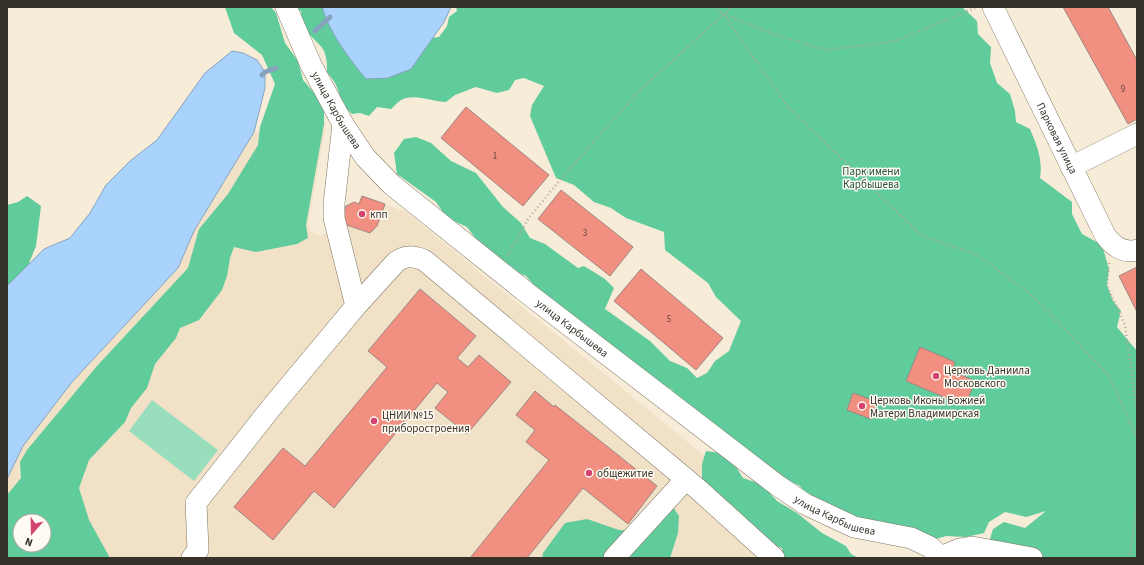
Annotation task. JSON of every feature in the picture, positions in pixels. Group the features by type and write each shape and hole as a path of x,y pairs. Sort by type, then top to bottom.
{"street":[{"name":"улица Карбышева","path":"286,7 312,65 343,124 365,157 392,185 499,271 771,481 804,504 854,527 911,538 930,547 941,557"},
{"name":"Парковая улица","path":"993,7 1071,167 1111,244"},
{"path":"343,124 334,204 334,218 356,306"},
{"path":"1071,167 1137,134"},
{"path":"1111,244 1125,250 1137,250"},
{"path":"192,558 198,550 196,503 271,408 356,306 396,262 402,257 414,256 424,260 686,479 774,558"},
{"path":"614,558 686,479"},
{"path":"941,557 960,549 972,547 1032,558"}],"path":[{"path":"714,7 723,14 776,35 826,50 896,41 978,7"},
{"path":"499,271 528,219 636,93 732,7"},
{"path":"723,14 789,108 921,235 980,256 1034,297 1109,376 1137,438"},
{"path":"1111,244 1107,284 1125,325 1137,412"},
{"path":"1128,558 1137,504"}],"shaded area":[{"path":"326,123 308,225 310,231 321,236 341,223 346,206 354,202 359,204 362,196 406,212 765,505 848,558 7,558 7,479 23,446 72,382 178,268 194,231 254,132"}],"green space":[{"path":"225,7 271,7 276,13 285,43 298,61 303,80 315,94 324,110 324,124 306,225 308,238 297,244 256,252 234,247 222,290 199,320 180,328 176,338 155,364 147,388 131,408 125,422 89,460 79,488 89,520 110,558 7,558 7,495 21,478 20,462 27,450 97,366 188,268 199,229 228,194 258,145 260,127 275,84 262,55 234,33"},
{"name":"Парк имени Карбышева","path":"293,7 328,7 430,38 439,37 447,26 449,17 457,11 456,7 962,7 977,21 978,34 991,47 990,63 997,83 1010,94 1015,111 1016,122 1030,129 1040,159 1040,178 1072,202 1072,214 1082,234 1102,245 1109,269 1107,285 1113,301 1121,311 1117,327 1137,351 1137,558 975,558 986,552 993,529 1004,522 1025,528 1046,511 1026,517 1005,512 989,522 984,533 966,537 946,536 933,540 811,504 800,486 783,478 677,399 672,390 639,373 543,296 526,276 501,266 483,248 467,227 447,218 436,202 397,174 394,153 404,139 416,137 431,143 451,161 476,173 503,207 521,223 530,238 545,244 578,268 584,266 605,279 614,288 605,309 650,341 670,361 687,368 697,378 707,373 715,361 729,351 741,321 716,297 708,283 665,250 664,232 626,218 611,208 594,202 574,185 556,178 530,116 532,105 544,86 524,78 515,80 509,90 497,93 476,87 455,95 446,102 412,97 401,100 391,109 377,107 369,116 360,113 352,114 341,103 337,86 327,72 327,63 324,50 303,25 301,11 294,9"},
{"path":"27,196 41,206 36,246 23,278 7,292 7,205 18,202"},
{"path":"152,400 218,450 194,481 129,431"},
{"path":"706,451 720,453 736,467 743,478 758,483 777,501 797,513 822,533 846,546 851,554 859,558 784,558 782,548 770,544 702,482 702,464"},
{"path":"671,504 679,516 678,533 670,558 542,558 543,553 565,523 587,519 619,530 638,531"}],"water":[{"path":"322,7 451,7 444,22 411,69 388,78 366,79 346,54 335,36 325,17"},
{"path":"232,51 243,53 257,60 265,72 265,88 254,132 194,231 178,268 72,382 23,446 7,479 7,286 44,249 70,238 90,213 106,185 130,161 157,140 205,73"}],"building":[{"path":"1063,7 1108,7 1137,60 1137,119 1128,124"},
{"path":"466,107 549,175 523,206 441,138"},
{"path":"561,190 633,247 610,276 538,219"},
{"name":"кпп","path":"362,196 385,204 377,226 370,233 341,223 346,206 354,202 359,204"},
{"path":"1137,267 1137,312 1119,276"},
{"path":"641,269 723,338 696,370 614,301"},
{"name":"ЦНИИ №15 приборостроения","path":"420,289 476,336 457,358 468,367 479,355 511,382 467,434 435,408 448,392 437,383 334,508 314,491 273,540 234,507 283,448 305,466 387,367 368,351"},
{"name":"Церковь Даниила Московского","path":"920,347 955,362 952,371 975,381 965,406 906,381"},
{"name":"общежитие","path":"535,391 554,407 555,405 657,486 628,524 583,488 527,558 470,558 549,460 526,442 535,430 516,415"},
{"name":"Церковь Иконы Божией Матери Владимирская","path":"853,393 877,402 871,419 847,410"}],"waterway":[{"path":"315,31 330,17"},
{"path":"262,75 265,72 276,68"}],"place":[{"name":"кпп","path":"362,214"},
{"name":"Церковь Даниила Московского","path":"936,376"},
{"name":"Церковь Иконы Божией Матери Владимирская","path":"862,406"},
{"name":"ЦНИИ №15 приборостроения","path":"374,421"},
{"name":"общежитие","path":"589,473"}]}
